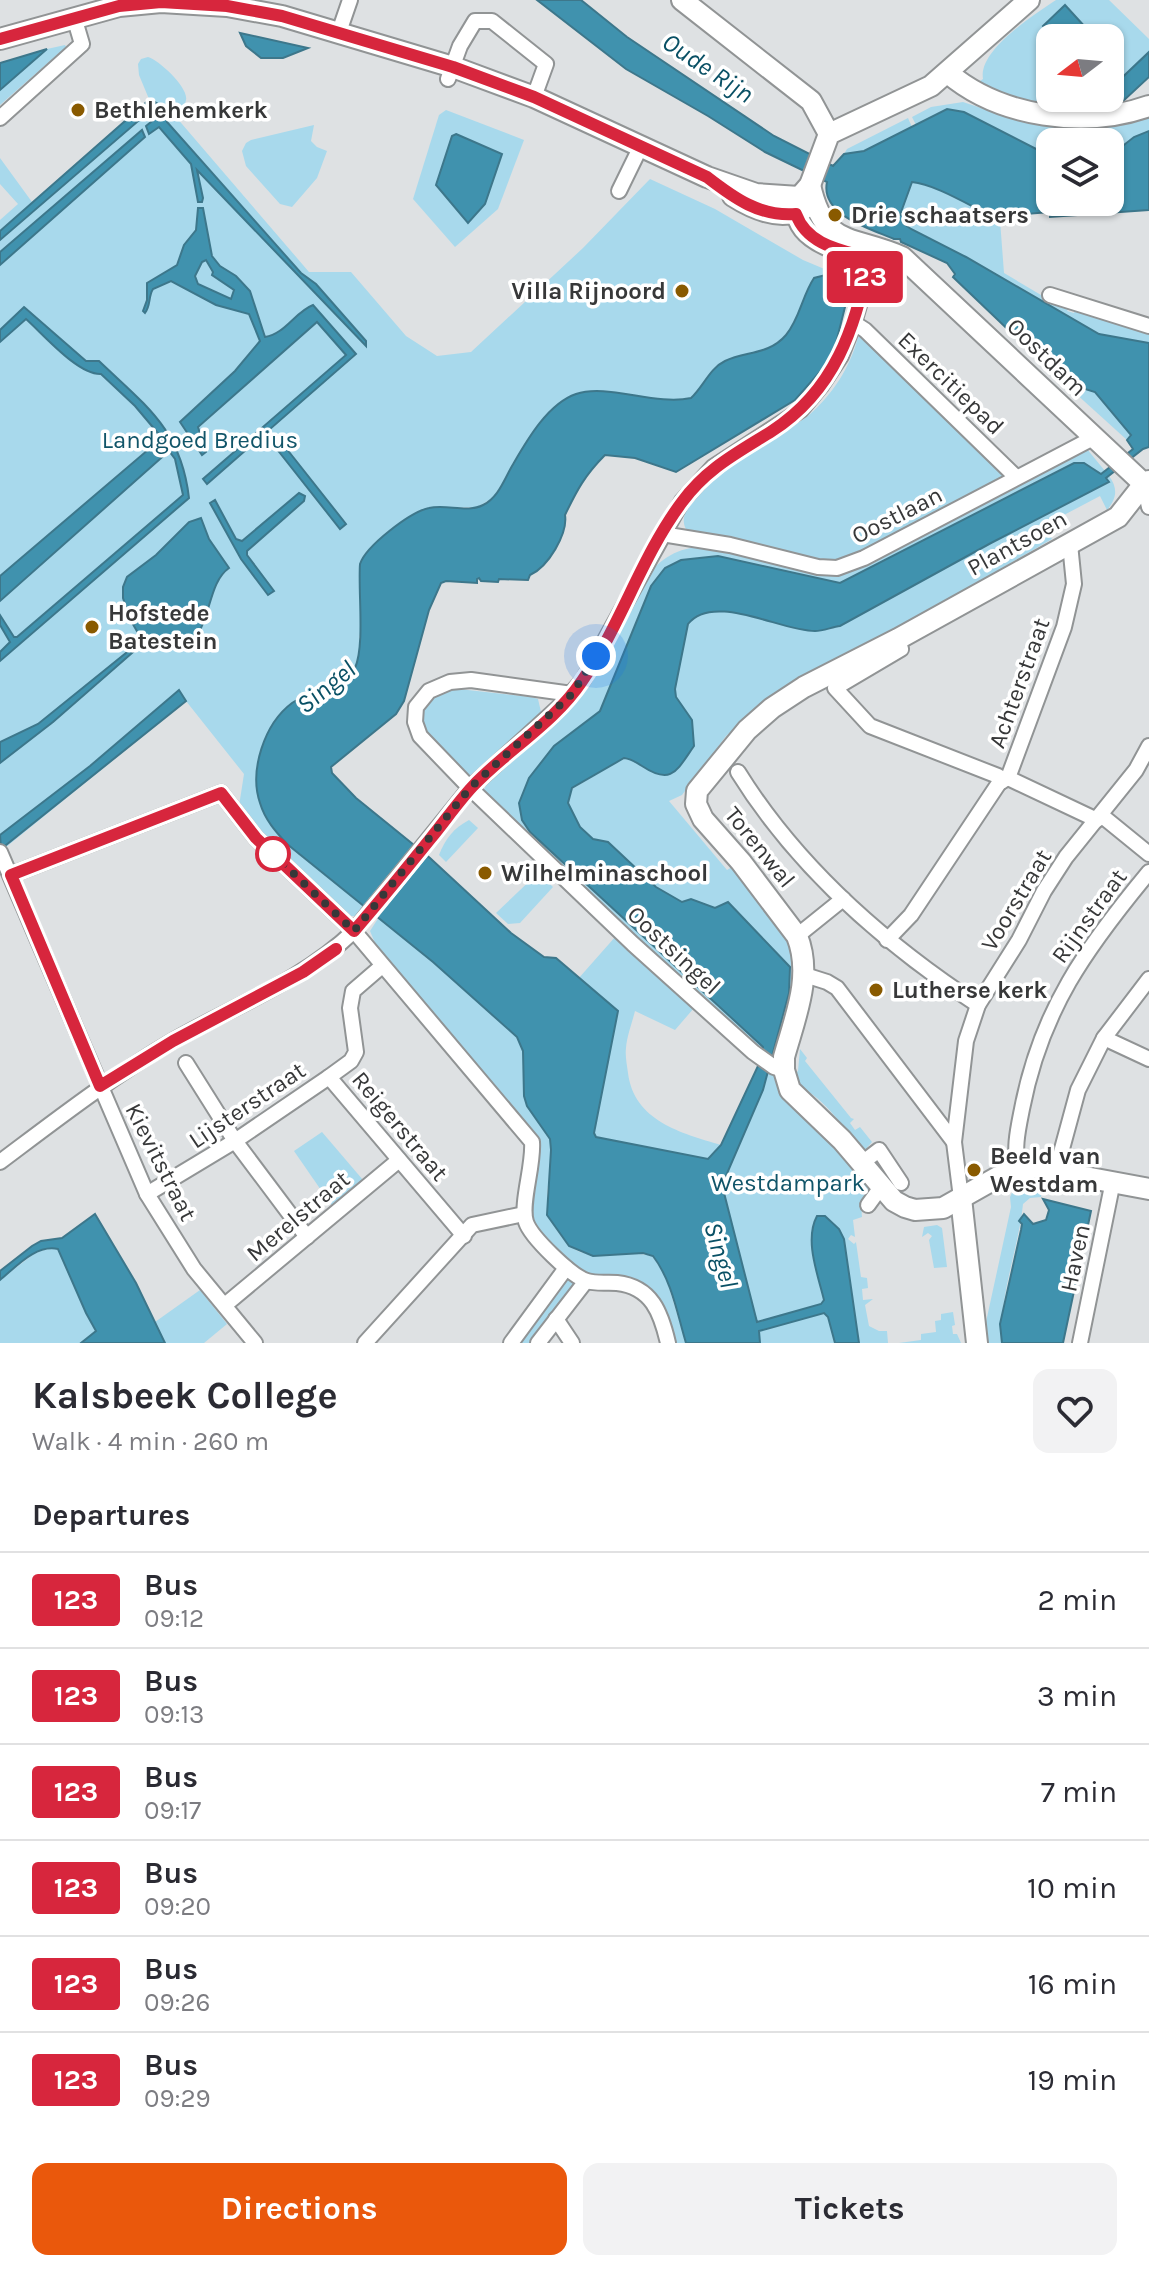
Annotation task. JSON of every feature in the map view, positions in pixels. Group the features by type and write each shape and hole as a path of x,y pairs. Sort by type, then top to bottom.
{"street":[{"path":"339,32 350,0"},
{"path":"682,0 811,101 829,134"},
{"path":"0,39 119,6 161,2 227,6 282,16 339,32 543,107 641,146 707,177 756,194 781,198 808,189 829,134 917,94 948,73 1029,0"},
{"path":"0,118 82,44 74,17"},
{"path":"450,73 460,46 475,21 492,21 546,64 543,107"},
{"path":"948,73 972,90 1019,109 1073,117 1121,114 1149,106"},
{"path":"619,191 641,146"},
{"name":"Oostdam","path":"808,189 799,223 820,242 870,252 914,269 1093,438 1147,483"},
{"path":"0,1162 100,1086 173,1041 303,972 336,949 354,931 470,788 572,694 583,680 682,501 713,467 801,410 831,372 854,323 870,252"},
{"path":"1050,295 1149,326"},
{"name":"Exercitiepad","path":"854,323 865,330 1016,477"},
{"name":"Oostlaan","path":"662,534 730,545 818,567 837,568 864,558 1093,438"},
{"path":"1147,483 1149,506"},
{"name":"Plantsoen","path":"726,755 747,730 772,708 1118,517 1147,483"},
{"name":"Achterstraat","path":"887,940 911,915 1005,780 1064,627 1074,584 1070,544"},
{"name":"Plantsoen","path":"898,639 901,649 835,688 870,726 1005,780"},
{"name":"Oostsingel","path":"572,694 471,680 450,682 429,691 416,707 415,722 420,736 470,788 633,944 759,1057 779,1068"},
{"name":"Voorstraat","path":"961,1198 954,1142 966,1041 978,1005 1066,857 1136,770 1149,746"},
{"name":"Torenwal","path":"726,755 697,791 696,804 703,819 741,862 797,936 805,975"},
{"path":"738,772 769,817 843,899 887,940 978,1005"},
{"path":"1005,780 1099,818 1149,854"},
{"path":"11,875 221,793 256,838 354,931 532,1142 533,1156 524,1214 533,1234 566,1268 586,1281 631,1285 643,1291 659,1312 668,1343"},
{"name":"Kievitstraat","path":"0,852 147,1194 194,1269 255,1343"},
{"name":"Rijnstraat","path":"1019,1170 1015,1155 1018,1132 1040,1039 1078,965 1102,928 1149,872"},
{"path":"797,936 843,899"},
{"name":"Reigerstraat","path":"382,966 353,991 350,1008 356,1052 351,1061 329,1077 464,1236"},
{"path":"954,1142 837,988 805,975 779,1068 790,1090 862,1163 891,1185 894,1201 915,1210 943,1208 998,1177 1031,1167 1149,1189"},
{"path":"1056,1171 1078,1090 1104,1038 1149,979"},
{"path":"1104,1038 1149,1059"},
{"path":"186,1063 235,1141 307,1237"},
{"name":"Lijsterstraat","path":"147,1194 235,1141 329,1077"},
{"name":"Merelstraat","path":"225,1305 399,1160"},
{"name":"Haven","path":"1080,1343 1113,1181"},
{"path":"868,1205 891,1185"},
{"path":"961,1198 977,1343"},
{"path":"365,1343 472,1225 524,1214"},
{"path":"511,1343 566,1268"},
{"path":"538,1343 586,1281"},
{"path":"556,1319 572,1343"}],"green space":[{"path":"1056,0 1109,0 1149,39 1149,52 1124,76 1124,24 1036,24 1036,105 986,89 980,81 989,57 1022,24"},
{"path":"65,45 0,105 0,90 47,49"},
{"name":"Landgoed Bredius","path":"148,57 166,69 186,95 176,117 309,272 351,272 406,336 437,356 471,352 583,248 650,179 715,209 803,260 834,273 813,279 794,323 780,341 691,398 669,400 590,392 569,397 538,426 493,498 477,507 427,508 388,534 359,637 359,657 354,672 343,683 307,696 257,770 259,800 274,830 287,844 364,905 358,916 348,916 269,843 239,806 244,774 186,701 0,852 0,220 18,204 0,184 0,158 32,202 149,99 138,64"},
{"path":"963,102 1026,123 1061,128 1036,128 1036,149 964,112 947,109 916,125 912,117 931,107"},
{"path":"446,110 524,140 498,209 455,247 413,199 439,115"},
{"path":"1149,112 1149,131 1124,145 1124,128 1095,128"},
{"path":"908,118 912,127 864,151 844,154 847,149"},
{"path":"314,125 311,141 327,151 317,178 292,207 280,204 246,166 242,151 251,140"},
{"path":"911,182 944,192 1000,220 1004,273 1069,308 1067,311 1074,313 1075,310 1149,329 1149,343 1099,334 904,224 900,216"},
{"path":"858,337 862,337 1004,477 860,554 832,562 688,532 684,518 692,502 729,468 809,415 833,390"},
{"path":"1063,382 1095,392 1131,435 1127,440"},
{"path":"1087,449 1105,471 1101,475 1092,467 1074,463 840,583 718,556 680,560 665,568 645,599 600,711 554,746 530,832 763,1047 763,1052 728,1024 482,793 489,780 576,699 645,577 672,554 706,547 834,574 851,571"},
{"path":"1109,476 1115,493 1107,510 1100,496 1045,525 1052,539 884,637 772,696 726,736 682,795 669,801 727,870 732,867 788,935 798,970 777,1052 771,1057 715,908 691,899 683,903 656,887 608,842 593,839 580,827 568,803 572,789 624,758 676,771 694,747 692,720 676,697 675,689 688,624 699,615 730,612 815,631 840,626 1108,483 1106,479"},
{"path":"450,688 531,697 538,699 541,712 469,777 433,742 421,720 421,710 427,700"},
{"path":"469,820 478,828 446,862 439,855 444,844 454,830"},
{"path":"538,873 553,887 520,923 508,924 496,913"},
{"path":"379,917 467,990 515,1035 523,1050 526,1103 551,1144 547,1197 551,1219 558,1232 580,1252 652,1256 665,1275 686,1343 673,1343 660,1304 584,1273 562,1257 533,1225 531,1211 539,1149 372,945 375,943 370,931"},
{"name":"Westdampark","path":"616,936 694,1008 675,1030 635,1011 627,1039 626,1057 632,1089 639,1103 650,1114 676,1130 721,1145 708,1159 597,1138 594,1133 578,979"},
{"path":"800,1049 807,1058 805,1061 854,1119 850,1123 855,1130 860,1127 872,1142 864,1151 826,1106 798,1086 794,1074 798,1071"},
{"name":"Westdampark","path":"766,1071 774,1076 782,1097 838,1150 868,1185 862,1217 853,1220 855,1237 851,1235 848,1239 854,1244 856,1242 861,1277 867,1278 868,1288 862,1289 863,1300 873,1299 865,1305 869,1326 887,1331 888,1343 760,1343 722,1185 763,1090"},
{"path":"322,1132 363,1180 332,1206 294,1151"},
{"path":"1017,1182 1043,1187 1041,1197 1030,1198 1023,1204 1003,1309 1002,1343 988,1343 986,1322 1011,1207 1010,1197"},
{"path":"937,1225 942,1228 947,1267 934,1268 929,1240 932,1236 928,1233 922,1237 924,1227"},
{"path":"54,1247 59,1249 96,1331 81,1343 0,1343 0,1280 35,1253"},
{"path":"566,1276 575,1284 531,1343 515,1343"},
{"path":"200,1290 227,1324 204,1343 165,1343 155,1322"},
{"path":"953,1312 953,1334 957,1334 961,1343 899,1343 921,1340 921,1334 936,1332 935,1321 941,1320 941,1314"}],"water":[{"name":"Singel","path":"537,0 581,0 627,37 774,136 833,166 844,154 864,151 947,109 964,112 1036,149 1036,213 1000,216 1000,220 944,192 912,182 900,215 903,215 904,224 1099,334 1149,343 1149,447 1106,478 1109,482 840,626 815,631 730,612 699,615 688,624 675,689 676,697 692,720 694,746 683,762 673,772 660,775 624,758 572,788 568,803 580,827 593,839 608,842 656,887 682,902 691,899 715,908 728,902 790,967 789,993 763,1090 722,1185 757,1322 821,1304 824,1300 813,1258 812,1236 817,1216 825,1216 839,1229 844,1239 859,1343 835,1343 824,1313 759,1331 760,1343 686,1343 669,1287 653,1256 643,1253 593,1256 569,1246 547,1215 550,1139 527,1106 523,1051 517,1037 433,962 287,844 268,820 257,790 261,749 282,712 300,699 335,687 355,668 360,632 360,564 371,548 390,531 429,508 471,508 488,502 500,488 538,425 556,406 576,394 602,391 662,399 691,398 720,364 772,346 786,335 814,278 834,273 836,269 845,273 842,277 849,291 836,343 826,365 795,400 676,472 635,458 605,455 574,498 565,515 563,531 555,549 528,580 499,579 498,582 481,581 479,578 477,583 441,583 429,610 404,701 396,714 331,767 332,773 356,798 430,858 511,933 544,957 556,958 618,1011 594,1133 596,1137 708,1159 721,1145 758,1066 763,1047 530,832 522,820 519,803 529,778 554,746 600,711 651,586 665,568 681,560 718,556 840,583 1074,463 1084,463 1101,474 1133,449 1127,440 1131,435 1095,392 1063,382 953,277 955,274 947,263 900,239 849,219 831,203 827,182 765,152 626,69"},
{"path":"1065,5 1082,24 1045,24"},
{"path":"240,33 308,48 283,58 261,58 246,46"},
{"path":"47,49 0,90 0,63"},
{"path":"1149,52 1149,77 1124,100 1124,76"},
{"path":"150,99 158,104 0,240 0,231"},
{"path":"168,108 171,112 166,117 167,122 301,273 316,284 366,341 366,346 197,170 203,198 202,202 198,202 191,164 159,127 149,134 146,126"},
{"path":"1086,112 1111,112 1094,128 1068,128"},
{"path":"142,130 145,137 0,265 0,252"},
{"path":"1149,131 1149,210 1124,212 1124,145"},
{"path":"456,134 502,154 485,204 468,223 436,185 452,136"},
{"path":"198,208 203,208 212,256 250,291 265,337 278,332 313,305 356,354 207,484 203,479 346,355 317,322 198,427 206,452 202,455 180,422 235,371 260,341 249,314 216,305 171,281 153,289 147,310 145,313 143,311 147,300 147,283 177,265 184,245 196,230","holes":["206,260 212,275 234,290 231,299 198,284 195,276 202,262"]},
{"path":"24,307 86,361 99,361 159,420 178,454 189,498 0,661 0,652 10,642 0,625 0,615 17,637 183,495 175,459 169,451 0,601 0,576 162,438 135,406 101,374 92,373 72,361 26,319 0,342 0,330"},
{"path":"282,443 346,524 340,529 276,448"},
{"path":"299,493 305,496 304,501 247,551 274,591 268,595 241,559 210,503 215,500 236,539 242,541"},
{"path":"201,518 209,539 229,568 218,582 195,639 171,646 151,640 140,646 53,722 0,763 0,742 38,724 142,640 123,598 127,577 156,555 189,522"},
{"path":"179,690 186,701 1,849 0,835 90,766"},
{"path":"1043,1199 1091,1211 1063,1343 1002,1343 1000,1324 1021,1230 1019,1221 1024,1214 1033,1224 1046,1220 1049,1210"},
{"path":"95,1214 136,1283 165,1343 81,1343 96,1331 58,1249 34,1253 0,1280 0,1271 32,1246 41,1241 62,1238"}],"pier":[{"path":"416,841 430,853 376,920 361,908"}],"bus line":[{"name":"123","path":"0,39 119,6 161,2 227,6 282,16 453,67 534,97 707,177 743,203 776,214 796,214 799,223 820,242 869,258 854,323 841,356 821,386 801,410 713,467 682,501 583,680 559,707 470,788 354,931 256,838 221,793 11,875 100,1086 173,1041 279,986 336,949"}],"place":[{"name":"Bethlehemkerk","path":"78,110"},
{"name":"Drie schaatsers","path":"835,215"},
{"name":"Villa Rijnoord","path":"682,291"},
{"name":"Hofstede Batestein","path":"92,627"},
{"name":"Wilhelminaschool","path":"485,873"},
{"name":"Lutherse kerk","path":"876,990"},
{"name":"Beeld van Westdam","path":"974,1170"}],"route":[{"path":"273,854 354,931 470,788 572,694 596,656"}],"water label":[{"name":"Oude Rijn","path":"708,68"}]}
